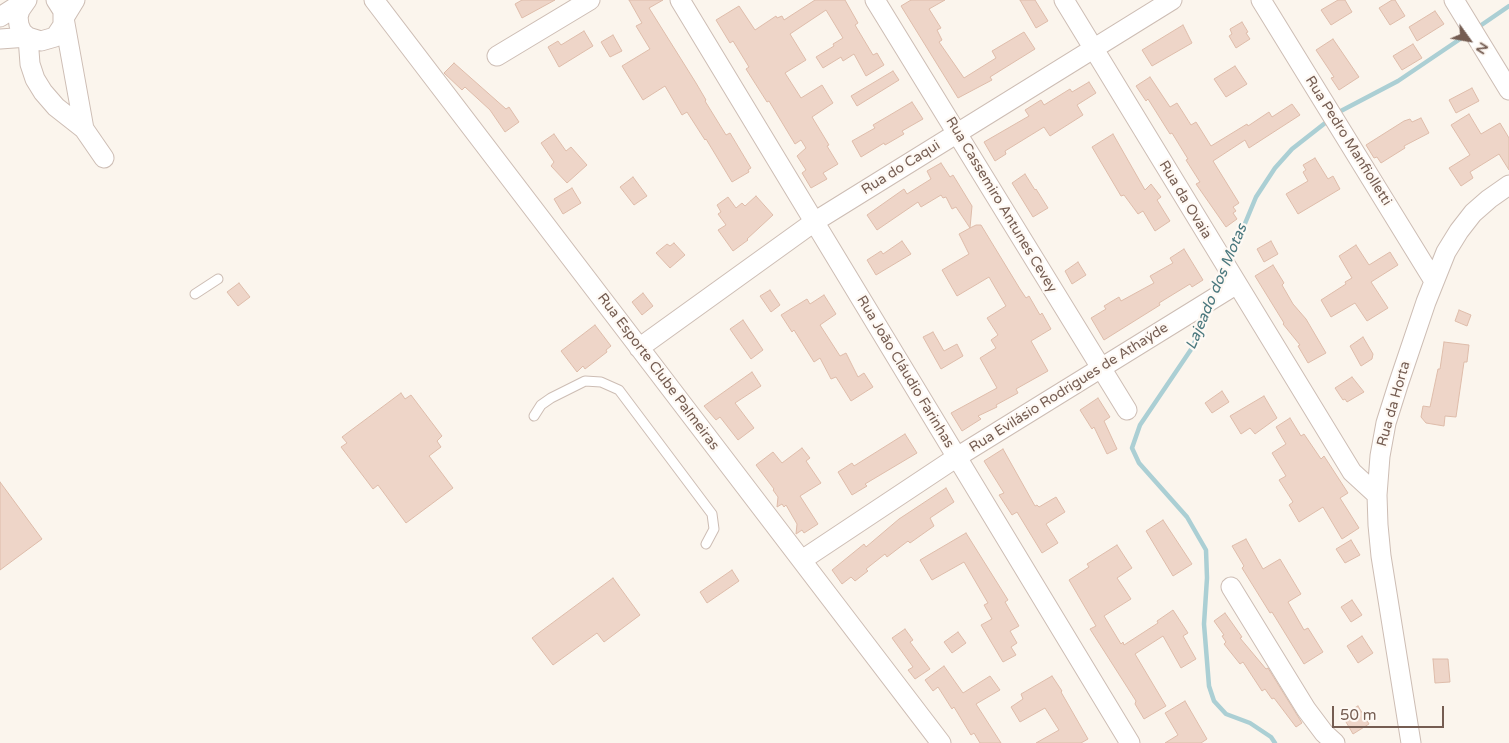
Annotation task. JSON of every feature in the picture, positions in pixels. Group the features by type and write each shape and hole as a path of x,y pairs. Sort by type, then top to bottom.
{"street":[{"path":"0,17 26,0"},
{"path":"26,0 18,17 22,32 28,37 30,64 35,79 56,107 84,129 104,158"},
{"path":"56,0 63,11 84,129"},
{"path":"0,39 28,37 41,41 55,37 60,32 64,18 75,0"},
{"name":"Rua Esporte Clube Palmeiras","path":"374,0 941,743"},
{"path":"497,56 563,7 590,0"},
{"name":"Rua João Cláudio Farinhas","path":"680,0 1130,743"},
{"name":"Rua Cassemiro Antunes Cevey","path":"876,0 1127,410"},
{"name":"Rua da Ovaia","path":"1064,0 1222,260 1231,285 1352,472 1377,496"},
{"name":"Rua do Caqui","path":"639,348 814,222 1172,0"},
{"name":"Rua Pedro Manfiolletti","path":"1261,0 1434,281"},
{"path":"1454,0 1509,90"},
{"name":"Rua da Horta","path":"1411,743 1381,556 1377,496 1380,456 1386,424 1398,385 1446,252 1459,231 1478,208 1509,185"},
{"name":"Rua Evilásio Rodrigues de Athaýde","path":"802,560 957,457 1207,303 1231,285"},
{"path":"1231,587 1306,709 1324,733 1335,743"}],"lane":[{"path":"195,294 218,279"},
{"path":"534,416 541,405 551,398 585,381 602,382 619,390 712,514 714,529 706,544"}],"building":[{"path":"522,0 555,0 522,18 515,4"},
{"path":"629,0 663,0 649,8 726,135 730,133 751,168 748,170 749,172 732,182 706,139 687,112 682,115 665,86 643,100 622,66 650,49 636,26 642,23"},
{"path":"815,0 845,0 858,23 855,25 873,55 877,53 884,65 866,76 854,54 843,61 841,57 823,68 816,57 843,38 826,10 790,34 806,60 785,73 801,98 822,85 833,103 812,117 838,164 823,173 827,179 811,188 802,173 806,170 797,156 806,148 801,140 795,144 769,101 767,102 746,69 749,67 733,41 730,43 716,20 739,6 755,30 776,16 777,18 782,16 784,20"},
{"path":"911,0 945,0 929,9 941,28 937,30 942,40 939,42 964,78 996,58 992,51 1024,32 1035,49 990,77 992,80 958,98 901,6"},
{"path":"1020,0 1035,0 1048,21 1036,28"},
{"path":"1338,0 1345,0 1352,12 1331,25 1321,10"},
{"path":"1395,0 1405,16 1390,25 1379,8"},
{"path":"1435,11 1444,24 1417,41 1409,27"},
{"path":"1242,22 1250,39 1236,48 1229,36 1232,34 1230,29"},
{"path":"1183,25 1192,43 1152,66 1142,50"},
{"path":"584,31 593,46 559,67 548,47 558,41 561,45"},
{"path":"613,35 622,51 610,57 601,42"},
{"path":"1333,39 1359,77 1339,90 1331,78 1334,77 1316,50"},
{"path":"1413,44 1422,58 1402,70 1393,56"},
{"path":"454,63 506,109 509,107 519,122 505,132 490,110 465,87 462,90 444,73"},
{"path":"1235,66 1247,84 1226,97 1214,79"},
{"path":"893,71 899,80 857,106 851,96"},
{"path":"1150,77 1170,107 1177,103 1191,125 1196,122 1211,146 1269,112 1272,117 1292,104 1300,115 1249,148 1245,140 1213,161 1239,203 1233,207 1236,211 1233,213 1237,219 1226,227 1196,184 1200,182 1172,133 1170,134 1148,99 1146,101 1136,86"},
{"path":"1089,82 1096,93 1077,105 1083,115 1050,136 1044,127 1005,151 1006,154 995,161 984,142 1029,116 1025,110 1041,100 1044,105 1070,89 1072,92"},
{"path":"1472,88 1479,101 1456,113 1449,100"},
{"path":"912,102 923,119 902,131 904,134 861,157 852,141 875,128 873,125"},
{"path":"1469,114 1481,134 1500,123 1509,138 1509,170 1499,154 1470,172 1473,178 1461,186 1449,168 1470,155 1451,125"},
{"path":"1421,118 1429,133 1404,146 1405,148 1381,163 1377,157 1374,158 1366,145 1404,121 1410,119 1412,122"},
{"path":"554,134 566,151 571,147 587,165 567,183 551,166 554,162 541,143"},
{"path":"1113,134 1145,190 1151,184 1161,197 1157,200 1170,221 1155,231 1143,211 1138,214 1124,195 1121,196 1092,147"},
{"path":"1315,158 1328,179 1333,176 1340,189 1298,214 1286,194 1308,181 1303,172 1306,170 1303,165"},
{"path":"941,163 950,177 953,175 972,206 970,228 956,207 952,209 946,197 943,198 941,195 921,207 918,202 877,230 867,215 904,189 907,194 931,179 927,171"},
{"path":"1025,174 1048,208 1033,217 1012,183"},
{"path":"633,177 647,196 634,205 620,187"},
{"path":"572,188 581,203 563,214 554,199"},
{"path":"756,196 773,215 748,240 733,251 718,230 726,225 718,214 721,212 717,205 728,197 736,208 742,203 745,206"},
{"path":"976,225 981,225 1026,298 1029,296 1051,329 1031,341 1048,371 1016,389 1018,393 996,405 997,407 978,416 981,419 962,431 951,413 997,388 980,358 996,348 991,340 998,335 987,318 1006,306 989,277 957,296 942,270 969,254 959,234"},
{"path":"902,241 911,254 876,275 867,260 881,251 883,254"},
{"path":"1271,241 1278,254 1264,262 1257,249"},
{"path":"674,243 685,255 670,268 656,253 667,244 670,246"},
{"path":"1356,245 1369,265 1390,252 1398,265 1371,282 1388,308 1367,321 1355,303 1331,317 1321,300 1352,278 1339,256"},
{"path":"1184,249 1203,280 1192,287 1190,284 1104,340 1091,318 1106,309 1104,306 1119,297 1121,301 1154,283 1150,276 1173,263 1170,258"},
{"path":"1078,262 1086,275 1072,284 1065,271"},
{"path":"1273,265 1284,283 1282,285 1293,304 1306,319 1326,353 1308,363 1298,346 1300,345 1283,324 1255,276"},
{"path":"239,283 250,297 238,306 227,292"},
{"path":"770,290 780,305 771,312 760,296"},
{"path":"643,293 653,306 642,315 632,302"},
{"path":"824,295 836,314 820,325 840,356 846,353 858,377 864,373 873,387 851,401 836,377 831,379 820,358 814,362 794,330 792,332 781,315 807,299 810,304"},
{"path":"1459,310 1471,315 1467,326 1455,321"},
{"path":"743,320 763,350 751,359 730,329"},
{"path":"595,325 611,346 606,350 607,352 585,369 583,366 577,372 561,351"},
{"path":"933,332 944,351 957,344 963,356 941,369 923,337"},
{"path":"1363,337 1373,354 1372,359 1361,366 1350,346"},
{"path":"1444,342 1469,345 1467,362 1464,362 1456,417 1445,416 1444,426 1426,423 1421,417 1423,406 1430,407 1438,369 1440,369"},
{"path":"752,372 761,386 735,403 754,428 738,440 720,417 716,420 704,406"},
{"path":"1352,377 1364,392 1347,402 1345,399 1343,400 1335,388"},
{"path":"1222,391 1229,402 1212,413 1205,403"},
{"path":"401,393 405,399 411,395 442,436 437,441 441,447 429,456 453,488 406,523 378,485 373,489 341,447 347,443 342,437"},
{"path":"1264,396 1277,418 1255,434 1250,428 1241,434 1230,416"},
{"path":"1098,398 1110,417 1104,421 1117,449 1107,454 1094,427 1092,429 1080,410"},
{"path":"1290,418 1301,436 1304,434 1321,459 1324,456 1348,493 1340,498 1359,528 1342,539 1323,507 1299,522 1289,505 1293,502 1279,480 1286,476 1272,453 1286,444 1276,427"},
{"path":"905,434 917,453 865,484 867,486 852,495 838,472 852,463 854,466"},
{"path":"802,448 810,458 806,461 821,483 800,496 818,524 804,533 802,530 796,534 797,524 786,505 784,507 782,504 777,507 778,497 774,489 756,465 773,452 782,463"},
{"path":"1003,449 1035,506 1039,507 1056,497 1065,512 1046,524 1058,543 1042,553 1017,512 1012,515 999,495 1004,493 984,461"},
{"path":"0,482 42,539 0,570"},
{"path":"946,488 954,502 930,518 934,526 910,543 908,541 887,557 885,554 866,569 868,571 855,581 851,577 842,584 832,570 864,544 866,547 899,519"},
{"path":"1163,520 1192,564 1173,576 1146,531"},
{"path":"966,533 1008,600 1005,602 1019,626 1010,631 1017,643 1011,647 1016,655 1003,662 981,625 992,619 984,605 988,603 964,562 932,580 920,560"},
{"path":"1246,539 1263,569 1280,559 1301,594 1288,602 1304,630 1308,628 1323,652 1304,664 1242,568 1244,566 1232,546"},
{"path":"1351,540 1360,555 1345,563 1336,549"},
{"path":"1117,545 1132,568 1117,578 1131,599 1104,616 1121,644 1123,642 1124,645 1158,623 1157,621 1173,610 1188,633 1183,636 1196,659 1181,668 1163,636 1135,654 1166,706 1144,719 1135,704 1136,701 1090,629 1096,626 1069,580 1089,567 1087,564"},
{"path":"732,570 739,581 707,603 700,592"},
{"path":"613,578 640,615 604,642 597,633 553,665 532,638"},
{"path":"1352,600 1362,615 1351,622 1341,607"},
{"path":"1225,613 1242,637 1240,638 1266,669 1268,668 1302,723 1296,727 1274,698 1272,699 1265,689 1262,691 1243,662 1240,664 1224,644 1226,642 1222,636 1224,635 1214,621"},
{"path":"905,629 913,640 910,642 930,669 915,679 908,670 913,667 892,638"},
{"path":"958,632 966,643 952,653 944,642"},
{"path":"1362,636 1373,653 1358,663 1347,646"},
{"path":"1433,659 1448,659 1450,682 1435,683"},
{"path":"944,666 963,693 990,676 1000,690 976,704 1001,743 980,743 974,733 971,735 954,707 952,709 938,687 933,691 925,680"},
{"path":"1052,676 1088,739 1081,743 1036,743 1059,730 1045,708 1020,722 1011,707 1023,699 1021,694"},
{"path":"1185,701 1207,739 1201,743 1165,743 1178,735 1165,713"},
{"path":"1358,706 1369,724 1353,734 1342,715"}],"waterway":[{"name":"Lajeado dos Motas","path":"1477,28 1509,6"},
{"name":"Lajeado dos Motas","path":"1337,113 1398,81 1469,33"},
{"name":"Lajeado dos Motas","path":"1229,262 1256,197 1275,168 1292,149 1329,120"},
{"name":"Lajeado dos Motas","path":"1210,308 1192,348 1140,425 1132,448 1139,463 1187,517 1206,550 1207,578 1204,624 1209,686 1214,701 1226,714 1250,723 1271,737 1275,743"}]}
